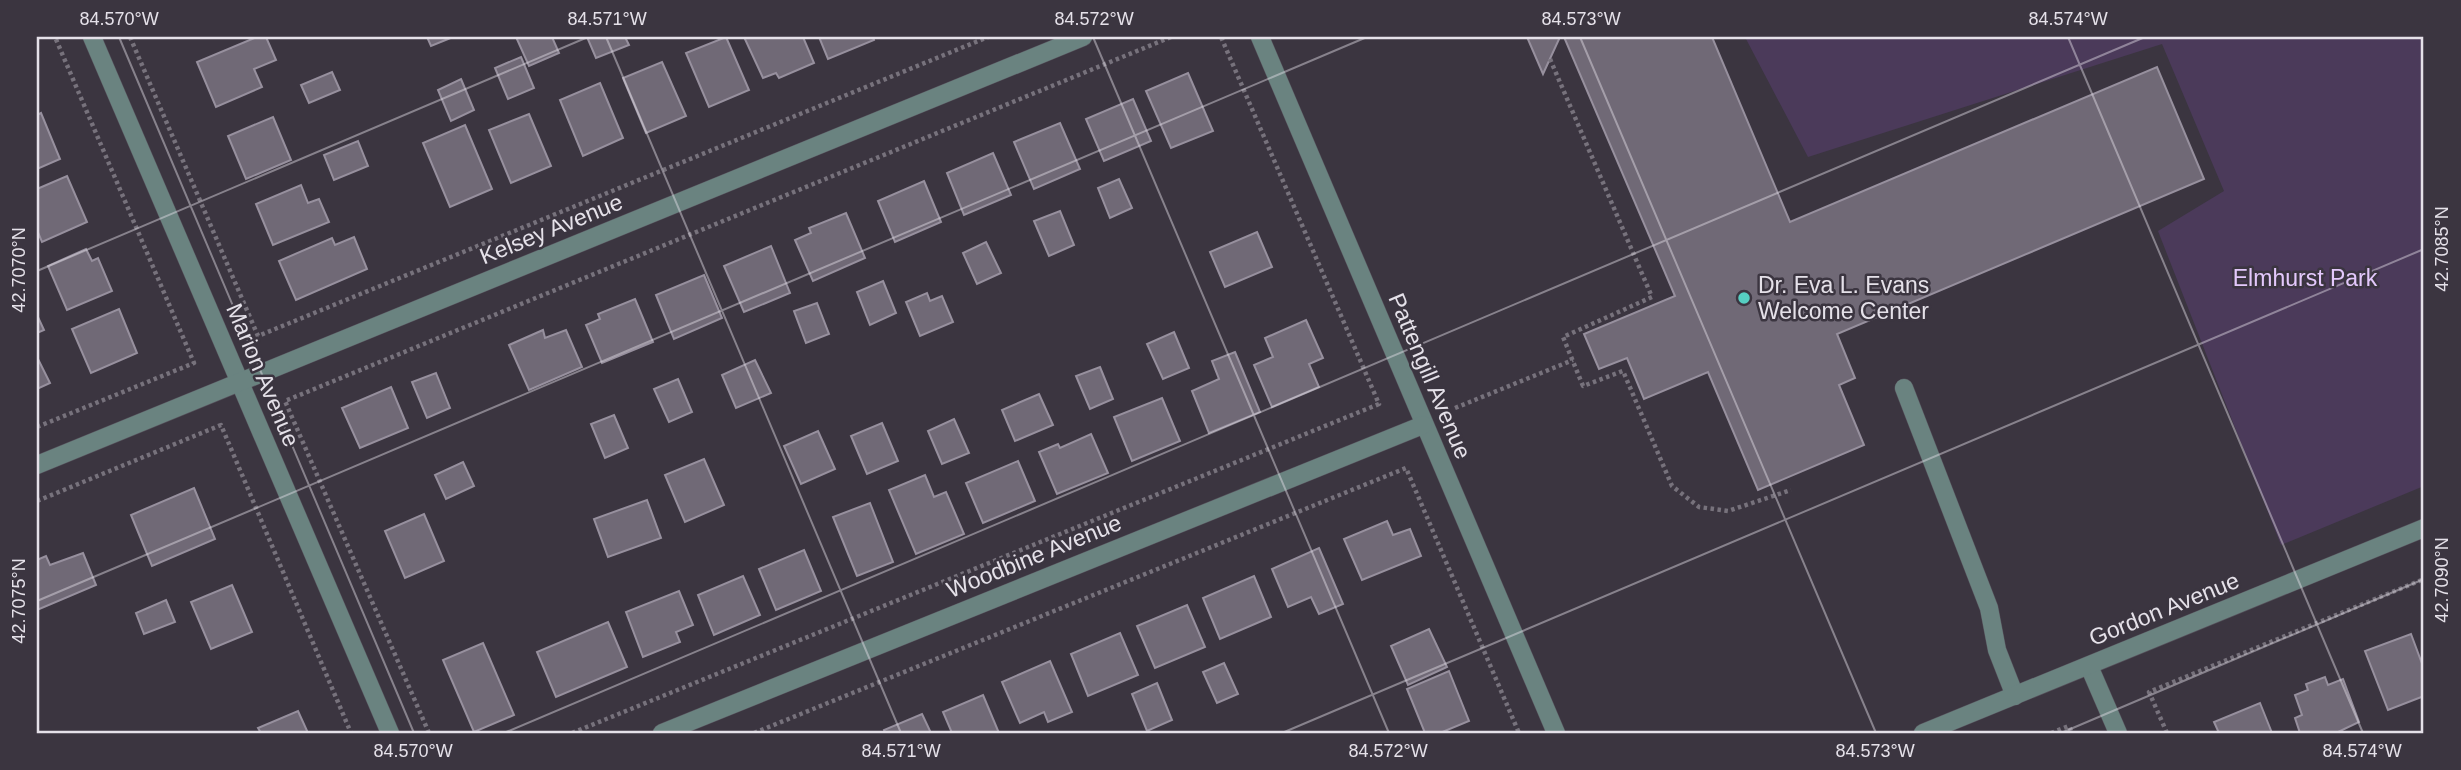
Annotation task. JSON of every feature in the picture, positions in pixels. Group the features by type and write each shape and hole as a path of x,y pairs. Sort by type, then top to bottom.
{"street":[{"name":"Marion Avenue","path":"92,37 390,733"},
{"name":"Kelsey Avenue","path":"37,465 1083,37"},
{"name":"Pattengill Avenue","path":"1260,37 1556,733"},
{"path":"1904,388 1990,608 1997,650 2015,696"},
{"name":"Woodbine Avenue","path":"662,733 1423,425"},
{"name":"Gordon Avenue","path":"1923,733 2424,528"},
{"path":"2089,666 2118,733"}],"path":[{"path":"37,427 194,363 55,37"},
{"path":"130,37 258,336 988,37"},
{"path":"429,733 285,401 1171,37"},
{"path":"572,733 1379,404 1221,37"},
{"path":"1550,59 1652,297 1563,337 1583,386 1623,371 1672,486 1699,507 1728,511 1791,490"},
{"path":"1455,408 1573,360"},
{"path":"37,501 221,425 351,733"},
{"path":"754,733 1406,468 1519,733"},
{"path":"2167,733 2149,692 2424,579"},
{"path":"2051,733 2069,726 2072,733"}],"green space":[{"name":"Elmhurst Park","path":"1745,37 2424,37 2424,486 2281,545 2158,231 2224,191 2162,44 1808,157"}],"building":[{"path":"257,37 266,37 276,60 254,69 262,87 216,107 197,62"},
{"path":"427,37 453,37 431,46"},
{"path":"516,37 552,37 559,53 529,66"},
{"path":"587,37 625,37 629,45 596,58"},
{"path":"726,37 749,90 709,107 686,53"},
{"path":"744,37 803,37 814,63 779,78 776,73 763,78"},
{"path":"819,37 873,37 874,40 828,59"},
{"path":"1527,37 1560,37 1543,74"},
{"path":"1564,37 1712,37 1790,222 2157,67 2204,179 1837,334 1855,378 1839,385 1864,445 1758,490 1708,372 1644,399 1627,358 1599,369 1584,334 1675,296"},
{"path":"521,57 534,88 508,99 495,68"},
{"path":"662,62 686,116 646,133 623,78"},
{"path":"332,72 340,90 309,103 301,85"},
{"path":"1188,73 1213,131 1171,148 1146,91"},
{"path":"461,79 474,110 451,121 438,90"},
{"path":"600,83 623,138 583,156 560,100"},
{"path":"1133,99 1151,141 1104,161 1086,119"},
{"path":"41,113 60,159 37,169 37,115"},
{"path":"529,114 551,166 511,183 489,130"},
{"path":"273,117 291,160 246,179 228,136"},
{"path":"1060,123 1080,169 1034,189 1014,142"},
{"path":"465,125 492,189 450,207 423,143"},
{"path":"358,141 368,166 334,180 324,155"},
{"path":"993,153 1011,195 964,215 947,173"},
{"path":"67,176 87,222 42,242 37,230 37,189"},
{"path":"1119,179 1132,208 1110,218 1098,188"},
{"path":"924,181 941,222 895,242 878,201"},
{"path":"301,185 308,203 319,199 329,222 273,245 256,204"},
{"path":"1060,211 1074,245 1049,256 1034,221"},
{"path":"846,213 865,258 813,281 795,240 811,233 809,228"},
{"path":"1257,232 1272,267 1225,287 1210,252"},
{"path":"354,237 367,269 296,300 279,261 332,238 335,245"},
{"path":"986,242 1001,273 977,284 963,253"},
{"path":"771,246 790,293 744,312 724,266"},
{"path":"86,249 92,261 98,258 112,291 67,310 48,266"},
{"path":"704,275 722,318 674,339 656,295"},
{"path":"883,281 896,313 870,325 857,292"},
{"path":"927,293 930,301 942,296 953,322 920,336 906,302"},
{"path":"635,299 653,342 602,363 586,325 600,319 598,314"},
{"path":"817,303 829,334 806,343 794,311"},
{"path":"119,309 137,353 91,373 72,329"},
{"path":"37,315 44,330 37,333"},
{"path":"1306,320 1323,358 1309,364 1319,387 1272,407 1254,365 1273,357 1265,338"},
{"path":"543,330 545,338 566,330 582,367 529,390 509,345"},
{"path":"1174,332 1189,368 1163,379 1147,344"},
{"path":"1235,352 1260,412 1209,433 1192,391 1219,379 1212,361"},
{"path":"37,357 50,383 37,389"},
{"path":"755,360 771,393 736,408 722,375"},
{"path":"1100,367 1113,399 1090,409 1076,376"},
{"path":"436,373 450,408 427,418 412,382"},
{"path":"678,379 692,412 669,422 654,389"},
{"path":"391,387 408,428 360,448 342,408"},
{"path":"1039,394 1053,425 1015,441 1002,410"},
{"path":"1162,398 1180,441 1132,461 1114,417"},
{"path":"614,415 628,448 605,458 591,424"},
{"path":"954,419 969,453 942,464 928,431"},
{"path":"882,423 898,461 867,474 851,436"},
{"path":"818,431 835,469 801,484 784,446"},
{"path":"1091,434 1108,473 1057,494 1039,452 1058,444 1060,448"},
{"path":"704,459 724,505 685,522 665,475"},
{"path":"1018,461 1035,501 983,523 966,483"},
{"path":"463,462 474,486 446,499 435,475"},
{"path":"925,475 934,497 946,492 964,534 916,554 889,490"},
{"path":"194,488 215,539 152,566 131,515"},
{"path":"647,500 661,538 608,557 594,519"},
{"path":"870,503 893,562 857,576 833,517"},
{"path":"424,514 444,561 405,578 385,531"},
{"path":"1387,521 1393,535 1410,529 1421,556 1362,580 1344,539"},
{"path":"1319,548 1343,604 1319,614 1311,597 1288,607 1272,569"},
{"path":"804,550 821,591 776,610 759,569"},
{"path":"83,553 96,585 37,610 37,560 46,556 50,565"},
{"path":"743,576 760,615 714,635 698,595"},
{"path":"1254,576 1271,617 1220,639 1203,598"},
{"path":"232,585 252,632 211,649 191,602"},
{"path":"679,591 693,625 676,632 680,642 643,657 626,612"},
{"path":"166,600 175,622 144,634 136,613"},
{"path":"1187,605 1205,647 1155,668 1137,626"},
{"path":"608,622 627,667 556,697 537,652"},
{"path":"1429,629 1447,667 1408,685 1391,646"},
{"path":"1120,633 1138,675 1088,696 1071,654"},
{"path":"2411,634 2424,669 2424,696 2388,710 2365,651"},
{"path":"483,643 514,715 474,732 443,660"},
{"path":"1050,661 1072,712 1048,722 1044,712 1020,723 1002,682"},
{"path":"1224,663 1238,694 1217,703 1203,672"},
{"path":"1449,671 1469,721 1440,733 1425,733 1407,689"},
{"path":"2325,677 2328,685 2343,679 2359,722 2336,733 2300,733 2295,718 2302,715 2295,695 2308,690 2306,684"},
{"path":"1157,683 1172,720 1147,731 1132,694"},
{"path":"983,695 999,733 952,733 943,712"},
{"path":"2260,703 2272,733 2219,733 2214,722"},
{"path":"298,711 308,733 261,733 258,728"},
{"path":"922,714 931,733 885,733 884,730"}],"place":[{"name":"Dr. Eva L. Evans Welcome Center","path":"1744,298"}]}
